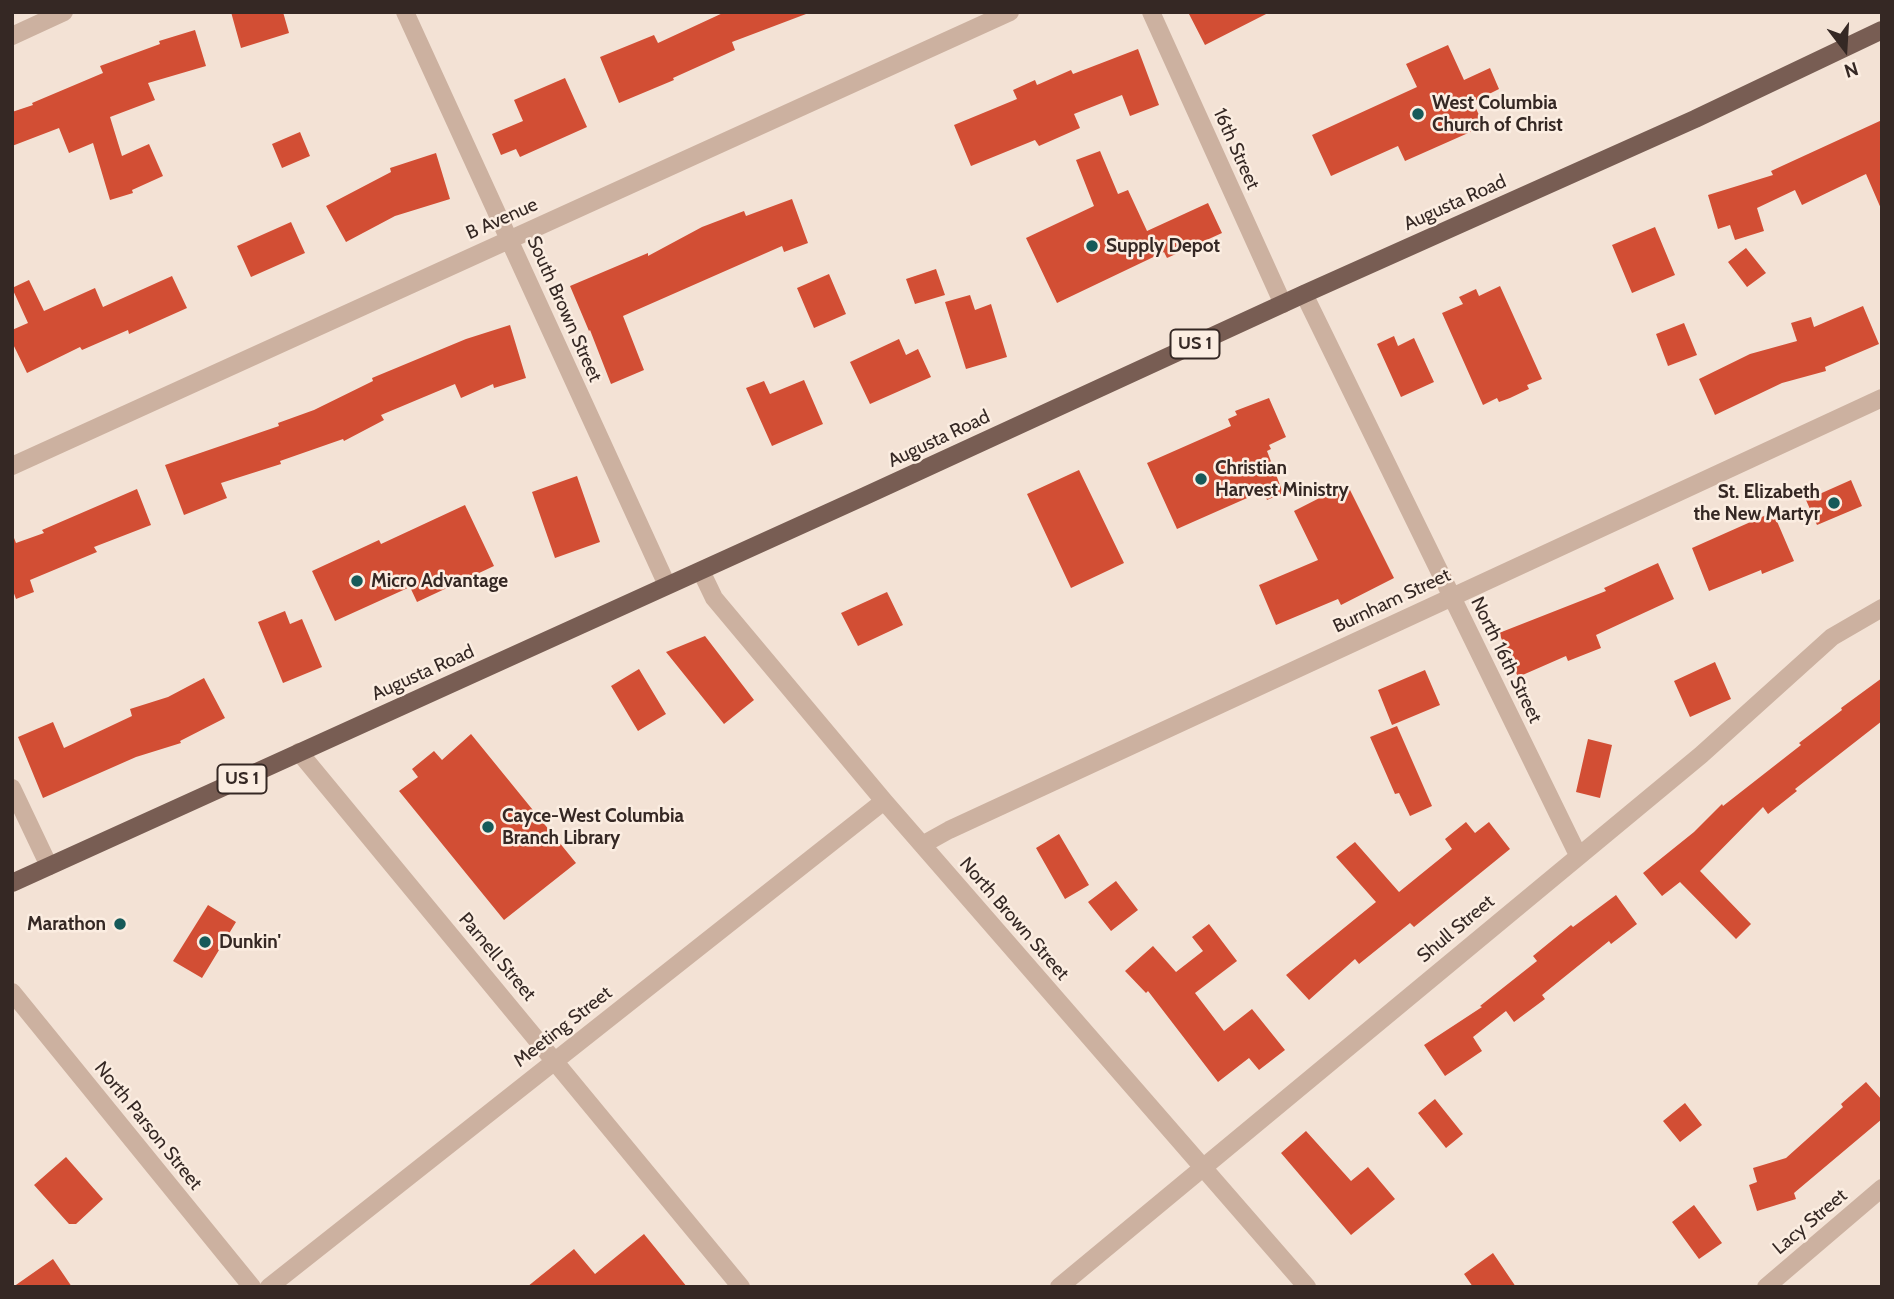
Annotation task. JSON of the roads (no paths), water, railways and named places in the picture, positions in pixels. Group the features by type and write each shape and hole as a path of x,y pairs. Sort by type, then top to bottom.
{"main road":[{"name":"Augusta Road","path":"12,883 1304,294 1684,124 1882,30"}],"street":[{"path":"12,36 64,12"},
{"name":"South Brown Street","path":"405,12 667,585"},
{"name":"B Avenue","path":"12,466 1010,12"},
{"name":"16th Street","path":"1151,12 1283,304"},
{"name":"North 16th Street","path":"1304,294 1578,855"},
{"name":"Burnham Street","path":"922,845 962,824 1882,398"},
{"name":"North Brown Street","path":"701,570 714,598 884,801 1307,1287"},
{"name":"Shull Street","path":"1059,1287 1701,755 1832,637 1882,608"},
{"name":"Parnell Street","path":"299,752 741,1287"},
{"path":"12,788 48,866"},
{"name":"Meeting Street","path":"269,1287 884,801"},
{"name":"North Parson Street","path":"12,992 252,1287"},
{"name":"Lacy Street","path":"1766,1287 1882,1188"}],"place":[{"name":"West Columbia Church of Christ","path":"1418,114"},
{"name":"Supply Depot","path":"1092,246"},
{"name":"Christian Harvest Ministry","path":"1201,479"},
{"name":"St. Elizabeth the New Martyr","path":"1834,503"},
{"name":"Micro Advantage","path":"357,581"},
{"name":"Cayce-West Columbia Branch Library","path":"488,827"},
{"name":"Marathon","path":"120,924"},
{"name":"Dunkin'","path":"205,942"}]}
